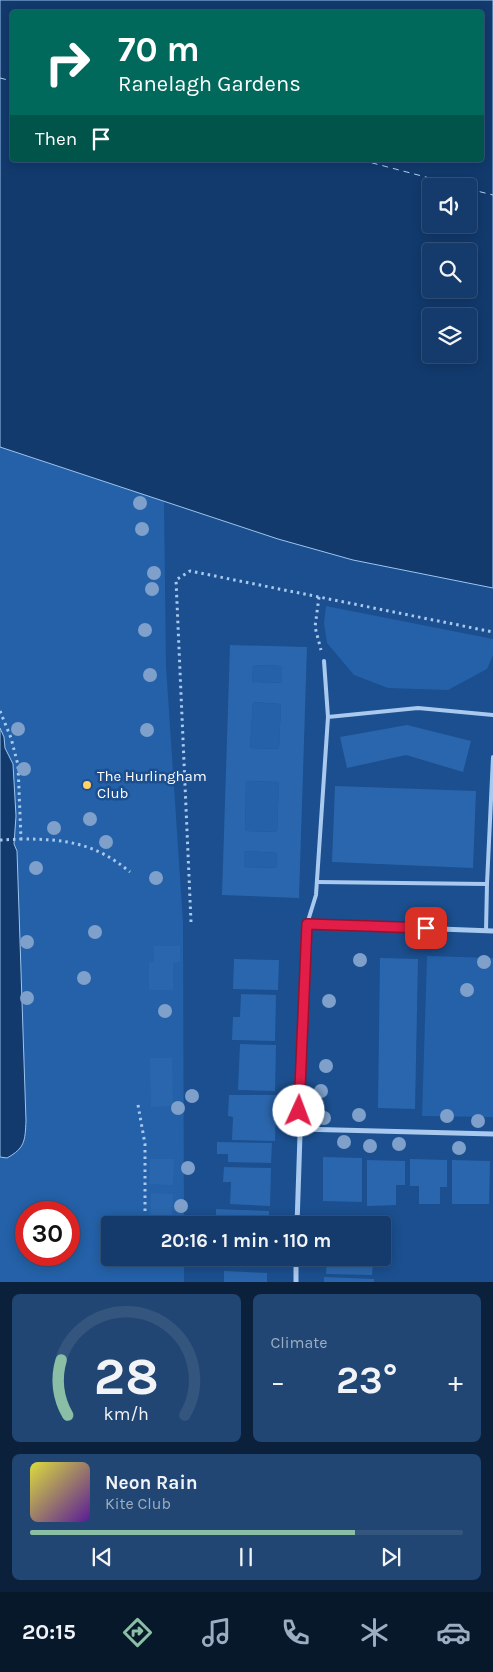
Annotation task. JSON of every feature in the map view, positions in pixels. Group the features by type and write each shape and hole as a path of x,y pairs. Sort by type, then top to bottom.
{"street":[{"path":"297,1216 307,924 493,931"},
{"path":"299,1129 493,1134"},
{"path":"296,1266 296,1282"}],"lane":[{"path":"307,924 316,895 328,717 324,661"},
{"path":"328,717 418,708 493,715"},
{"path":"486,930 493,757"},
{"path":"317,882 488,884"}],"path":[{"path":"191,922 176,580 190,571 493,632"},
{"path":"319,597 315,627 324,661"},
{"path":"0,711 11,738 18,765 21,839"},
{"path":"0,840 49,839 87,846 111,856 130,872"},
{"path":"138,1105 145,1144 145,1216"}],"shaded area":[{"path":"0,0 493,0 493,588 353,560 278,539 0,447"},
{"name":"The Hurlingham Club","path":"0,447 164,500 166,666 183,922 184,1216 101,1216 101,1266 184,1266 184,1282 0,1282"},
{"path":"326,606 493,639 493,655 487,669 448,690 388,688 354,675 327,643 324,623"},
{"path":"253,665 282,666 282,683 252,682"},
{"path":"253,702 281,704 279,749 250,748"},
{"path":"0,728 4,737 5,748 13,764 16,816 14,844 17,851 26,1121 21,1147 7,1158 0,1157"},
{"path":"246,781 279,782 277,832 245,831"},
{"path":"244,851 277,853 276,868 244,867"},
{"path":"427,956 493,958 493,1117 422,1116"}],"building":[{"path":"230,645 307,647 299,898 222,895","holes":["253,665 282,666 282,683 252,682","253,702 281,704 279,749 250,748","246,781 279,782 277,832 245,831","244,851 277,853 276,868 244,867"]},
{"path":"407,725 471,741 463,772 406,755 347,768 340,737"},
{"path":"335,786 476,791 473,868 332,862"},
{"path":"154,946 180,946 180,962 173,962 173,990 149,990 149,962 154,962"},
{"path":"380,958 418,959 415,1109 378,1108"},
{"path":"234,959 279,960 278,990 233,989"},
{"path":"241,994 276,995 275,1041 232,1040 233,1017 240,1017"},
{"path":"240,1044 276,1045 275,1091 238,1090"},
{"path":"150,1058 172,1058 173,1106 151,1107"},
{"path":"229,1095 276,1095 275,1141 232,1140 233,1117 228,1116"},
{"path":"217,1142 272,1143 271,1163 228,1162 228,1154 217,1154"},
{"path":"323,1157 362,1158 362,1202 323,1201"},
{"path":"150,1159 174,1159 173,1185 149,1184"},
{"path":"410,1159 447,1160 447,1187 440,1187 440,1204 419,1204 419,1186 410,1186"},
{"path":"367,1160 405,1161 405,1185 396,1185 396,1205 367,1206"},
{"path":"452,1160 490,1161 489,1204 452,1204"},
{"path":"224,1167 271,1168 270,1206 230,1204 231,1182 223,1182"},
{"path":"151,1193 173,1194 172,1216 150,1216"},
{"path":"216,1209 269,1211 269,1216 216,1216"},
{"path":"326,1266 373,1266 372,1275 326,1274"},
{"path":"224,1271 267,1273 267,1282 224,1282"},
{"path":"324,1277 374,1279 374,1282 324,1282"}],"ferry route":[{"path":"0,78 10,80"},
{"path":"369,162 430,178"},
{"path":"477,191 493,195"}],"place":[{"name":"The Hurlingham Club","path":"87,785"}],"route":[{"path":"299,1111 307,924 426,928"}]}
